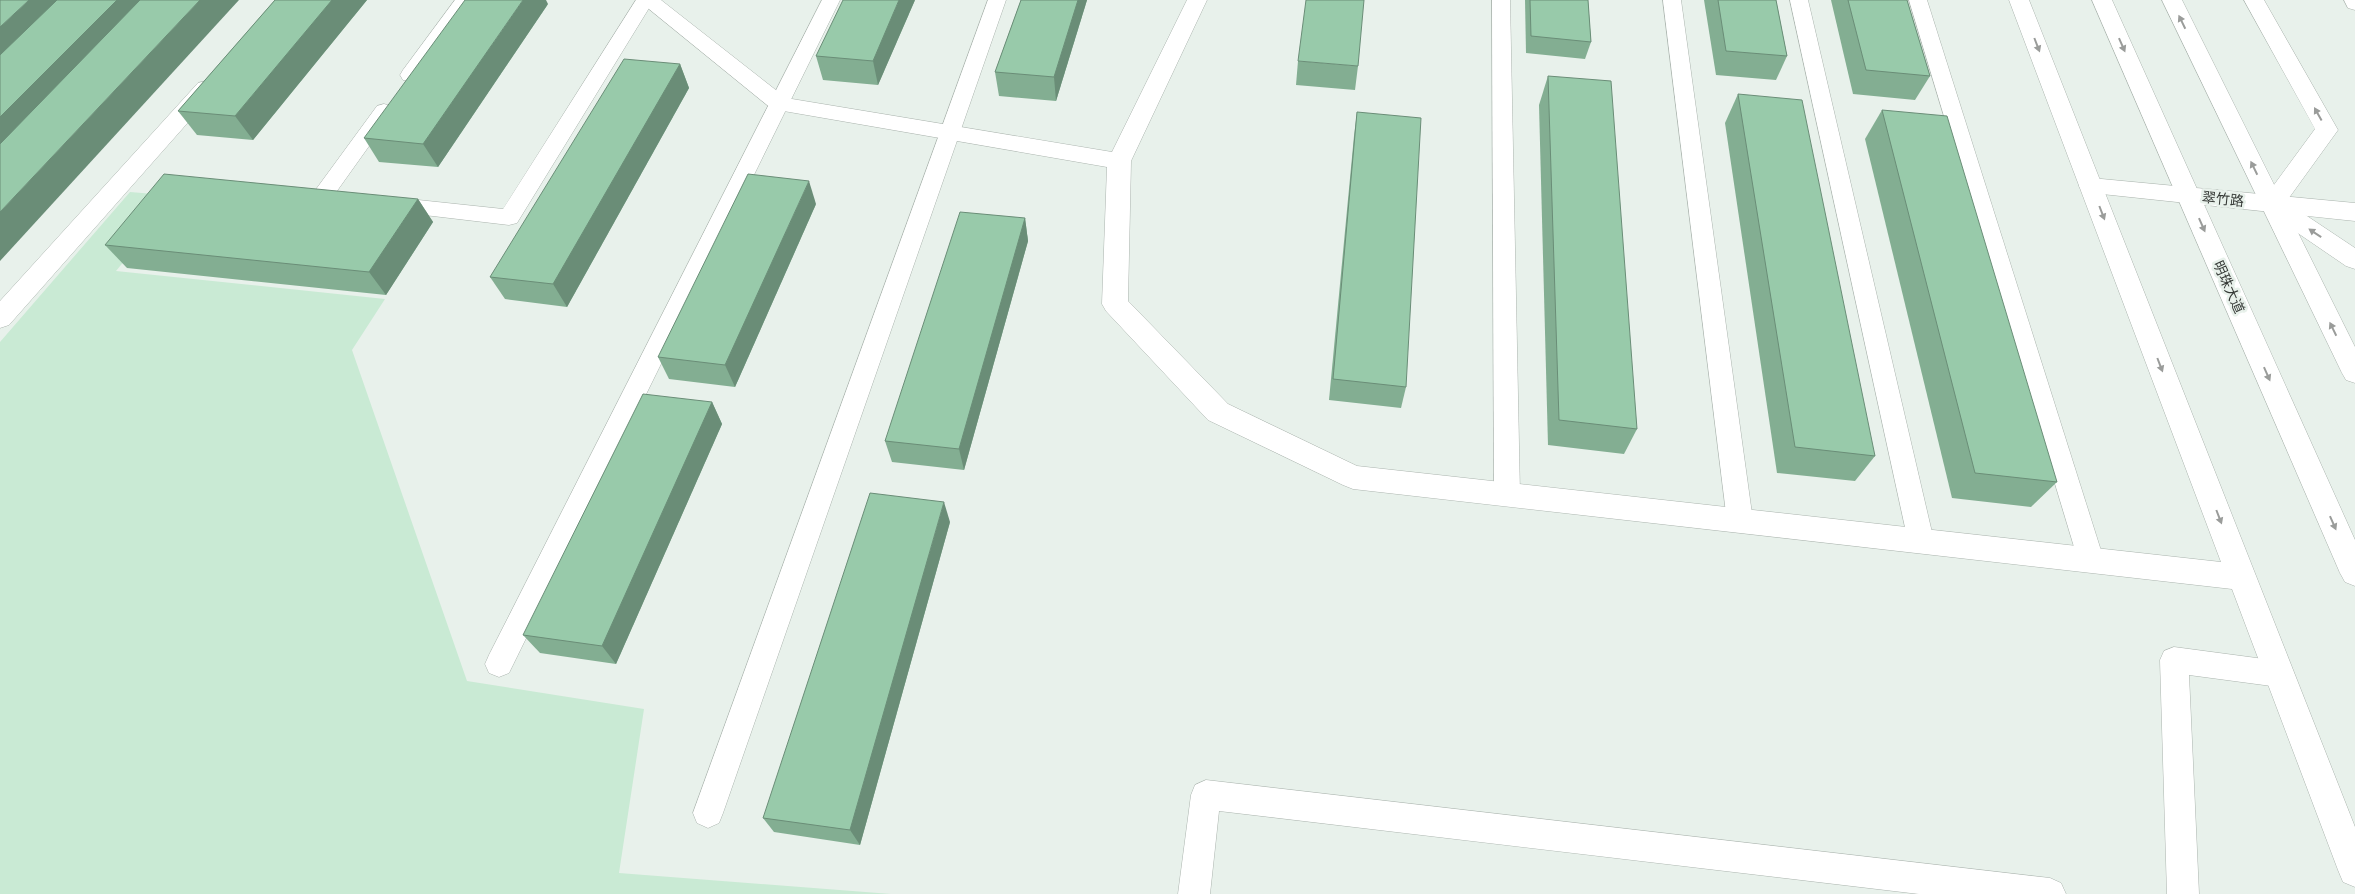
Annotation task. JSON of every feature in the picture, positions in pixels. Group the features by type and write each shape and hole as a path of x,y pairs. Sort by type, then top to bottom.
{"street":[{"path":"646,0 780,104 1119,161"},
{"path":"1197,0 1119,161 1115,304 1218,412 1353,478 2242,577"},
{"path":"2019,0 2355,870"},
{"name":"明珠大道","path":"2102,0 2355,574"},
{"path":"2172,0 2355,373"},
{"path":"2254,0 2327,130 2272,204"},
{"path":"0,318 219,74"},
{"name":"翠竹路","path":"2091,186 2355,212"},
{"path":"2272,204 2355,260"}],"lane":[{"path":"465,0 322,197 509,217 646,0"},
{"path":"499,664 831,0"},
{"path":"708,813 949,132 998,0"},
{"path":"1501,0 1507,495"},
{"path":"1672,0 1740,521"},
{"path":"1799,0 1921,541"},
{"path":"1918,0 2091,560"},
{"path":"2353,0 2355,4"},
{"path":"2183,894 2174,660 2279,674"},
{"path":"1194,894 1206,796 2050,894"}],"green space":[{"path":"130,192 178,196 116,271 385,299 352,350 467,681 644,709 619,873 891,894 0,894 0,342"}],"building":[{"path":"0,0 29,0 0,27"},
{"path":"57,0 117,0 0,117 0,55"},
{"path":"140,0 200,0 0,212 0,144"},
{"path":"275,0 332,0 235,116 178,111"},
{"path":"465,0 523,0 423,144 364,138"},
{"path":"843,0 899,0 873,61 816,56"},
{"path":"1021,0 1078,0 1054,77 995,72"},
{"path":"1306,0 1364,0 1358,66 1298,61"},
{"path":"1530,0 1588,0 1591,42 1531,36"},
{"path":"1718,0 1776,0 1787,56 1726,51"},
{"path":"1848,0 1907,0 1930,76 1866,70"},
{"path":"624,59 680,64 553,284 490,277"},
{"path":"1548,76 1611,81 1637,429 1559,420"},
{"path":"1738,94 1802,100 1875,456 1795,447"},
{"path":"1882,110 1947,116 2057,482 1975,473"},
{"path":"1357,112 1421,118 1406,387 1333,379"},
{"path":"164,174 418,199 369,272 105,245"},
{"path":"748,174 809,181 725,365 658,357"},
{"path":"960,212 1025,218 959,449 885,441"},
{"path":"643,394 712,402 602,646 523,635"},
{"path":"870,493 944,502 850,830 763,818"}]}
